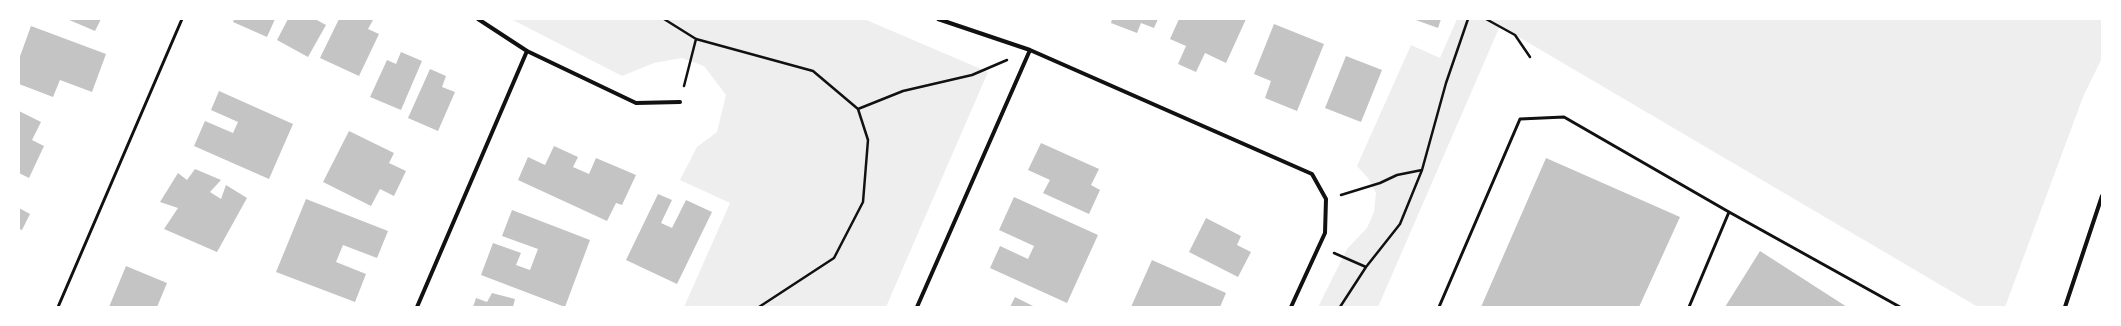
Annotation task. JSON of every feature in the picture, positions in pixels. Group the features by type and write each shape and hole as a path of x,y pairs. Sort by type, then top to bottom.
{"street":[{"path":"478,19 527,51 636,103 680,102"},
{"path":"938,19 1030,50 1312,174 1326,199 1325,233 1291,307"},
{"path":"917,307 1030,50"},
{"path":"417,307 527,51"},
{"path":"2065,307 2102,196"}],"lane":[{"path":"58,307 182,19"},
{"path":"1439,307 1520,119 1564,117 1729,212 1900,307"},
{"path":"1690,307 1729,212"}],"path":[{"path":"664,19 696,38 813,71 858,109 868,140 862,202 834,258 759,307"},
{"path":"1340,307 1366,267 1400,224 1422,170 1446,83 1468,19"},
{"path":"1486,19 1515,35 1530,57"},
{"path":"680,102 696,38"},
{"path":"858,109 903,91 972,75 1030,50"},
{"path":"1326,199 1380,183 1397,175 1422,170"},
{"path":"1319,246 1366,267"}],"shaded area":[{"path":"511,19 864,19 988,72 886,307 684,307 730,203 680,180 697,147 717,132 726,95 704,66 682,58 654,63 622,76"},
{"path":"1457,19 2102,19 2102,58 2083,97 2005,307 1978,307 1500,26 1378,307 1318,307 1347,249 1367,228 1374,212 1376,193 1368,178 1357,166 1411,45 1440,58"}],"building":[{"path":"67,19 101,19 95,31"},
{"path":"234,19 275,19 267,37 233,22"},
{"path":"288,19 315,19 326,25 308,57 277,40"},
{"path":"339,19 373,20 368,29 379,34 359,76 320,58"},
{"path":"1112,19 1158,19 1154,28 1141,23 1137,33 1111,23"},
{"path":"1179,19 1246,19 1226,63 1205,53 1196,72 1178,64 1186,46 1170,39"},
{"path":"1413,19 1441,19 1438,28"},
{"path":"1274,24 1324,44 1297,111 1265,98 1271,81 1254,74"},
{"path":"31,26 106,54 92,92 60,80 53,97 19,84 19,59"},
{"path":"401,52 422,61 401,110 370,97 387,60 396,64"},
{"path":"1346,56 1382,70 1361,122 1325,108"},
{"path":"430,69 446,76 442,87 455,92 438,131 408,118"},
{"path":"219,91 293,124 269,179 194,146 205,121 233,133 238,122 211,110"},
{"path":"19,111 41,122 32,140 44,146 29,178 19,173"},
{"path":"349,131 394,153 389,163 406,171 394,196 380,189 371,206 323,182"},
{"path":"1041,143 1099,169 1091,185 1100,190 1089,214 1043,193 1050,180 1028,170"},
{"path":"554,146 578,157 573,167 589,174 596,158 636,175 622,205 616,203 607,221 518,180 528,157 545,165"},
{"path":"1546,158 1680,217 1639,307 1481,307"},
{"path":"195,169 221,180 210,192 221,199 226,185 247,198 217,252 164,229 178,208 160,202 178,173 187,180"},
{"path":"658,194 672,200 661,223 672,228 686,200 712,212 677,284 626,260"},
{"path":"1014,197 1098,235 1067,303 990,268 1000,246 1028,259 1034,246 999,230"},
{"path":"306,199 388,231 377,258 343,245 336,262 366,274 355,302 276,272"},
{"path":"19,208 30,214 22,230 19,229"},
{"path":"512,210 590,240 565,307 481,275 493,243 521,253 516,265 530,270 538,249 502,236"},
{"path":"1206,218 1241,236 1237,245 1251,252 1238,277 1189,252"},
{"path":"1760,251 1847,307 1725,307"},
{"path":"1152,260 1226,293 1220,307 1131,307"},
{"path":"126,266 167,283 157,307 109,307"},
{"path":"492,293 515,299 513,307 473,307 476,298 487,302"},
{"path":"1015,297 1035,307 1010,307"}]}
